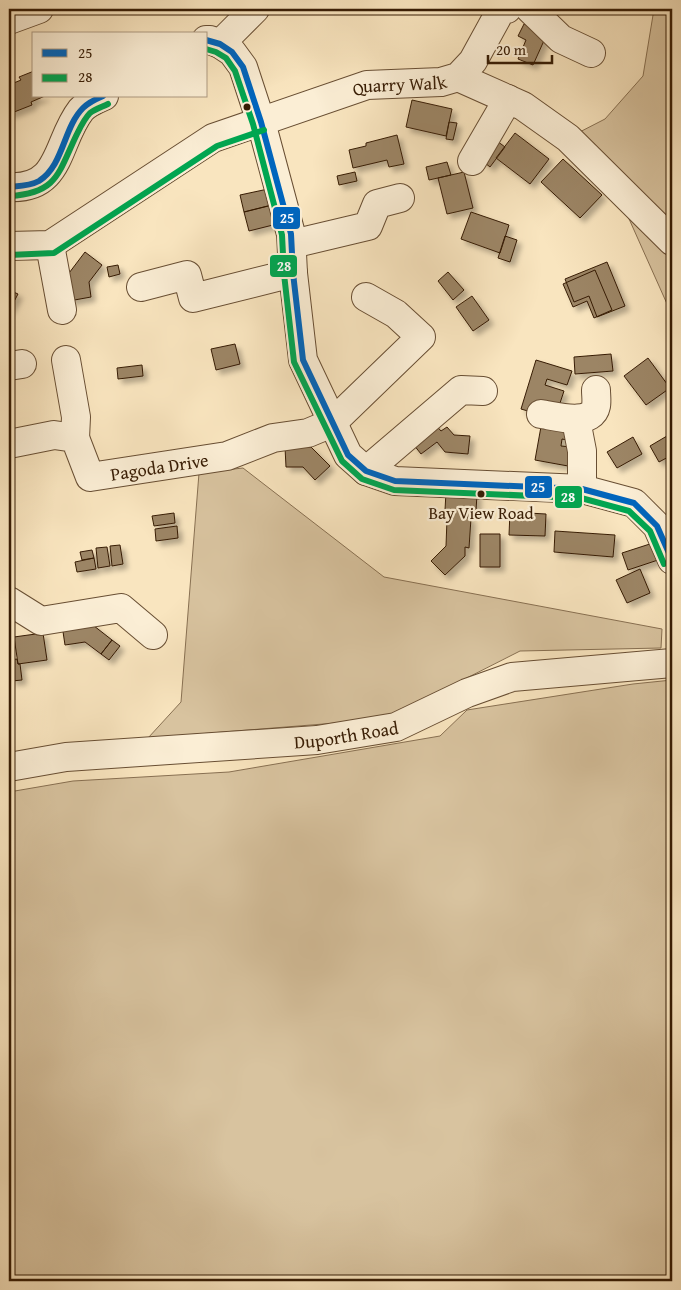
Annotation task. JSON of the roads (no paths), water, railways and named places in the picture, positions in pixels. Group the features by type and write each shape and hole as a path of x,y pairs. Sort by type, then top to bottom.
{"street":[{"path":"9,20 39,9"},
{"path":"255,9 213,42 232,52 242,67 261,122 291,234 293,273 303,360 348,455 366,471 396,481 582,489 634,504 657,526 672,560"},
{"name":"Quarry Walk","path":"50,245 213,138 367,85 441,82 458,77 473,61 501,10 507,9"},
{"path":"530,9 561,39 591,53"},
{"path":"458,77 523,106 568,138 672,241"},
{"path":"9,187 23,188 43,180 52,169 67,134 82,109 90,102 99,98"},
{"path":"472,161 508,99"},
{"path":"292,244 368,226 377,204 400,198"},
{"path":"9,246 50,245 62,310"},
{"path":"141,287 187,275 193,298 293,273"},
{"path":"332,423 421,337 396,314 366,297"},
{"path":"9,444 54,436 74,438 76,417 66,360"},
{"path":"366,471 460,390 483,391"},
{"path":"541,414 576,420 591,414 596,408 596,390"},
{"path":"576,420 582,451 582,489"},
{"name":"Pagoda Drive","path":"74,438 90,477 227,456 273,438 308,433 332,423"},
{"path":"9,601 41,621 121,608 153,635"},
{"name":"Duporth Road","path":"9,767 66,757 317,740 396,727 467,693 512,677 672,663"}],"place":[{"name":"Bay View Road","path":"481,494"}]}
